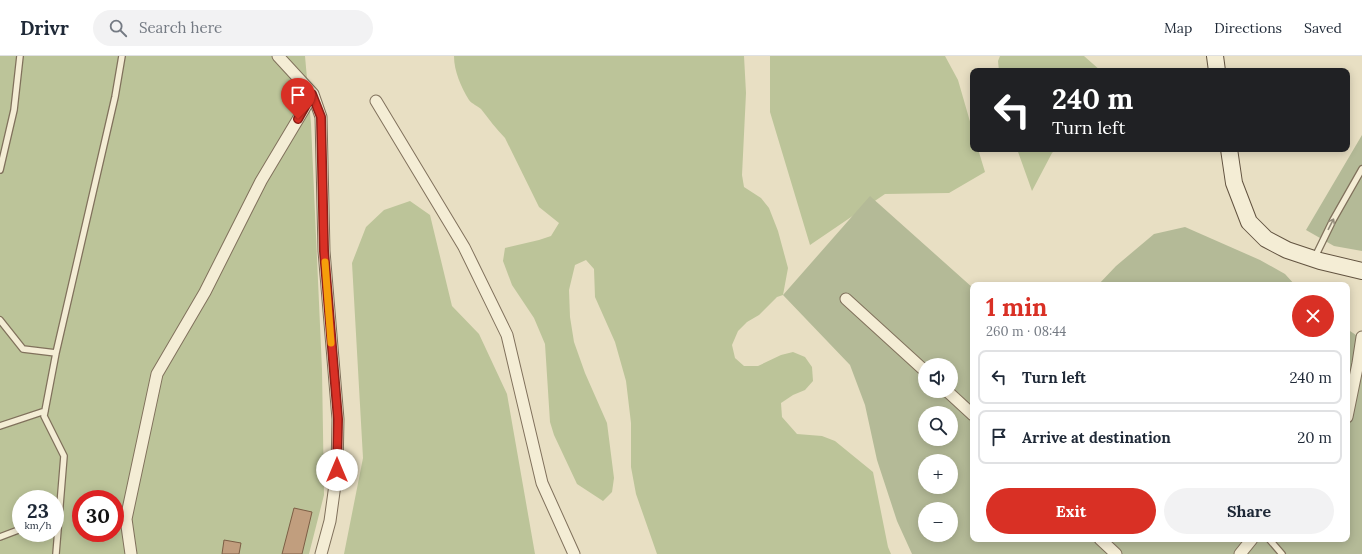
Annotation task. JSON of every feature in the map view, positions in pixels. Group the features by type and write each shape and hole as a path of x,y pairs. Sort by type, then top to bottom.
{"main road":[{"path":"1215,56 1217,68"},
{"path":"1229,152 1234,183 1249,222 1266,239 1287,250 1314,259 1362,270"}],"street":[{"path":"278,56 312,94 321,117 324,251 338,419 337,470 330,521 321,554"},
{"path":"131,554 126,519 157,374 205,292 261,181 312,94"},
{"path":"376,100 464,247 507,335 542,483 574,554"},
{"path":"846,299 918,365"},
{"path":"1350,402 1362,337"},
{"path":"955,398 970,412"},
{"path":"1103,542 1116,554"},
{"path":"1240,554 1250,542"}],"lane":[{"path":"0,170 14,110 20,56"},
{"path":"60,490 64,456 44,416 56,353 115,97 122,56"},
{"path":"1314,259 1333,220 1362,169"},
{"path":"0,320 22,349 56,353"},
{"path":"0,426 45,411"},
{"path":"0,537 12,532"},
{"path":"56,542 56,554"},
{"path":"1272,542 1282,554"}],"green space":[{"path":"0,56 305,56 311,124 322,370 324,495 309,554 0,554"},
{"path":"454,56 744,56 746,93 742,175 744,187 761,198 769,208 778,231 788,268 783,295 777,297 759,315 747,322 738,331 732,345 735,358 744,366 758,366 781,355 793,352 805,357 812,367 813,381 805,390 793,395 781,403 782,417 797,434 822,436 835,441 873,472 888,547 891,554 657,554 636,494 631,467 631,423 626,381 615,342 595,297 594,269 586,260 575,265 569,290 570,317 574,342 585,373 607,423 614,478 612,492 603,501 577,484 554,435 550,422 545,344 534,318 512,285 503,261 505,248 551,236 559,223 539,207 505,138 481,109 469,100 458,79"},
{"path":"770,56 945,56 958,80 970,122 970,152 979,152 985,172 949,193 885,194 810,245 770,112"},
{"path":"1000,56 1084,56 1098,68 999,68 998,61"},
{"path":"1362,135 1362,251 1334,246 1306,230"},
{"path":"1018,152 1053,152 1052,153 1032,191"},
{"path":"870,196 970,285 970,542 1350,542 1350,331 1362,339 1362,554 912,554 897,521 877,460 865,405 850,365 783,295"},
{"path":"410,201 430,215 452,306 479,334 507,394 535,554 344,554 363,458 352,263 366,227 384,210"},
{"path":"1185,227 1260,260 1285,274 1292,282 1101,282 1116,266 1154,234"}],"building":[{"path":"294,508 312,512 302,554 282,554"},
{"path":"224,540 241,543 239,554 222,554"}],"slow traffic":[{"path":"325,262 331,343"}],"route":[{"path":"298,119 312,94 321,117 324,251 338,419 337,470"}]}
